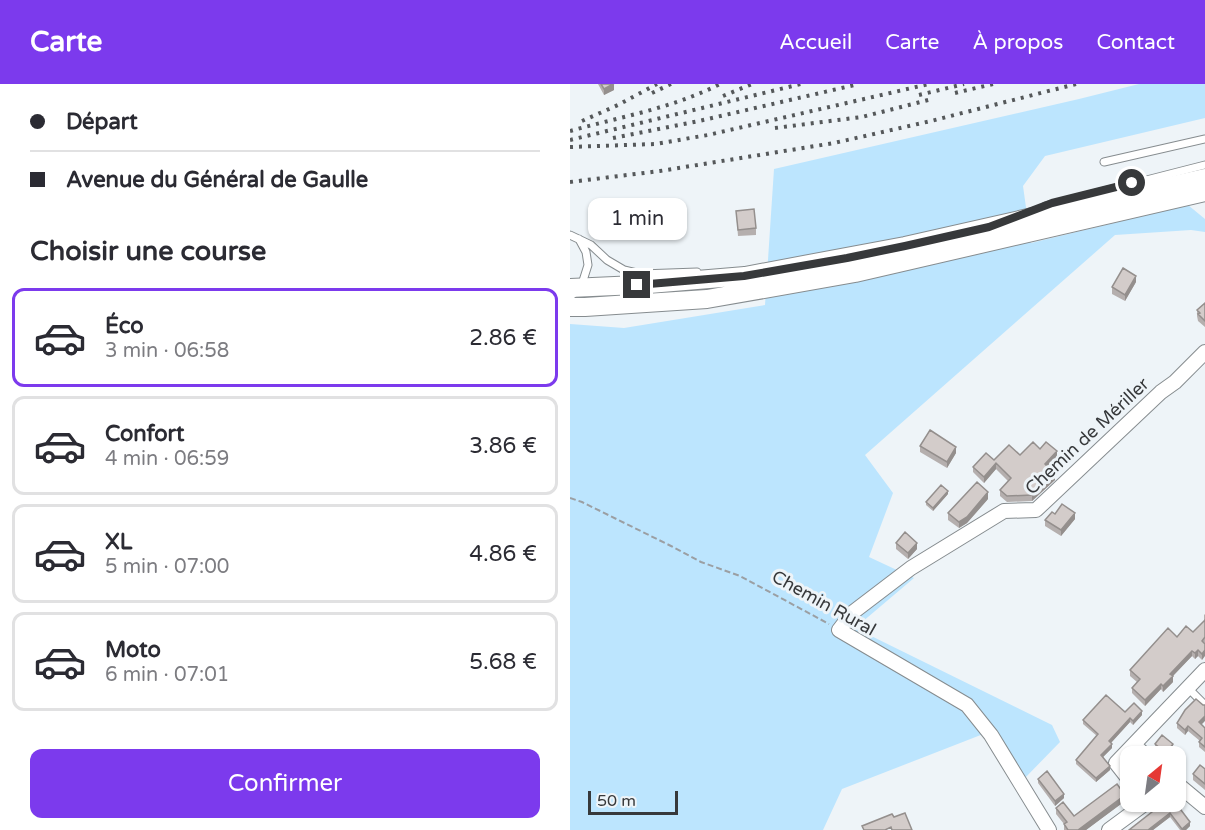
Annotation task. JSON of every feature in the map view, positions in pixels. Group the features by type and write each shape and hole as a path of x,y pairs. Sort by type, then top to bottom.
{"main road":[{"path":"1205,178 847,258 744,276 574,292 585,307 707,299 855,273 1205,192"}],"street":[{"name":"Chemin de Mériller","path":"839,630 852,613 911,568 1004,511 1036,510 1205,352"},
{"name":"Chemin Rural","path":"839,630 967,705 991,735 1049,830"},
{"path":"1134,745 1205,670"},
{"path":"1186,791 1205,807"},
{"path":"1109,830 1133,812"}],"lane":[{"path":"1104,162 1205,139"},
{"path":"989,227 1052,203 1205,165"},
{"path":"570,235 591,245 624,270 641,274 689,271 744,276"},
{"path":"574,292 588,265 586,252 579,239"},
{"path":"615,297 686,294 707,299"},
{"path":"1188,688 1205,705"}],"path":[{"name":"Chemin Rural","path":"570,498 700,562 740,576 839,630"}],"shaded area":[{"path":"1139,84 1205,84 1205,118 1045,156 1023,186 1031,243 1188,205 1205,219 1205,232 1191,230 1115,235 865,455 893,493 869,557 914,578 855,628 1052,725 1060,742 1023,780 991,731 842,789 823,830 570,830 570,324 624,328 765,305 774,169"}],"building":[{"path":"601,84 613,84 604,89"},
{"path":"754,209 756,228 738,230 736,211"},
{"path":"1123,268 1136,276 1125,295 1112,287"},
{"path":"1205,303 1205,321 1197,310"},
{"path":"930,430 956,447 947,462 920,446"},
{"path":"1033,442 1040,449 1046,442 1057,451 1045,464 1055,474 1032,495 1007,496 1000,490 1011,478 996,463 984,477 973,467 986,453 994,460 1009,445 1020,455"},
{"path":"977,482 988,492 967,517 959,522 948,513"},
{"path":"941,485 948,491 933,508 926,502"},
{"path":"1062,504 1075,513 1061,530 1045,520 1052,512 1055,514"},
{"path":"905,532 917,543 908,553 896,543"},
{"path":"1205,620 1205,637 1202,641 1205,644 1205,650 1202,654 1198,650 1195,653 1192,651 1170,674 1173,676 1145,700 1132,688 1140,679 1130,670 1168,628 1177,637 1186,626 1193,632"},
{"path":"1106,695 1125,712 1134,703 1142,711 1133,721 1130,718 1109,741 1112,744 1101,755 1110,766 1096,778 1076,760 1098,734 1083,720"},
{"path":"1196,699 1205,705 1205,716 1199,722 1205,728 1205,747 1199,742 1202,738 1188,726 1185,730 1177,723"},
{"path":"1162,735 1173,744 1157,746 1155,744"},
{"path":"1200,765 1205,769 1205,784 1193,774"},
{"path":"1047,771 1064,794 1055,801 1038,779"},
{"path":"1117,784 1120,788 1120,799 1078,830 1068,830 1064,824 1067,822 1056,808 1063,802 1074,816"},
{"path":"1152,812 1182,812 1190,822 1182,829 1170,813 1148,830 1129,830"},
{"path":"905,813 912,830 892,830 891,827 885,830 864,830 862,826 892,814 894,817"}],"railway":[{"path":"582,121 657,84"},
{"path":"652,93 671,84"},
{"path":"570,131 665,106 720,84"},
{"path":"723,96 752,84"},
{"path":"570,140 801,84"},
{"path":"613,138 699,121 859,84"},
{"path":"570,147 655,144 708,135 929,84"},
{"path":"919,95 964,84"},
{"path":"955,93 993,84"},
{"path":"570,182 660,171 834,143 1076,84"},
{"path":"775,128 862,117 932,99"}],"route":[{"path":"637,285 744,276 847,258 989,227 1052,203 1132,183"}]}
